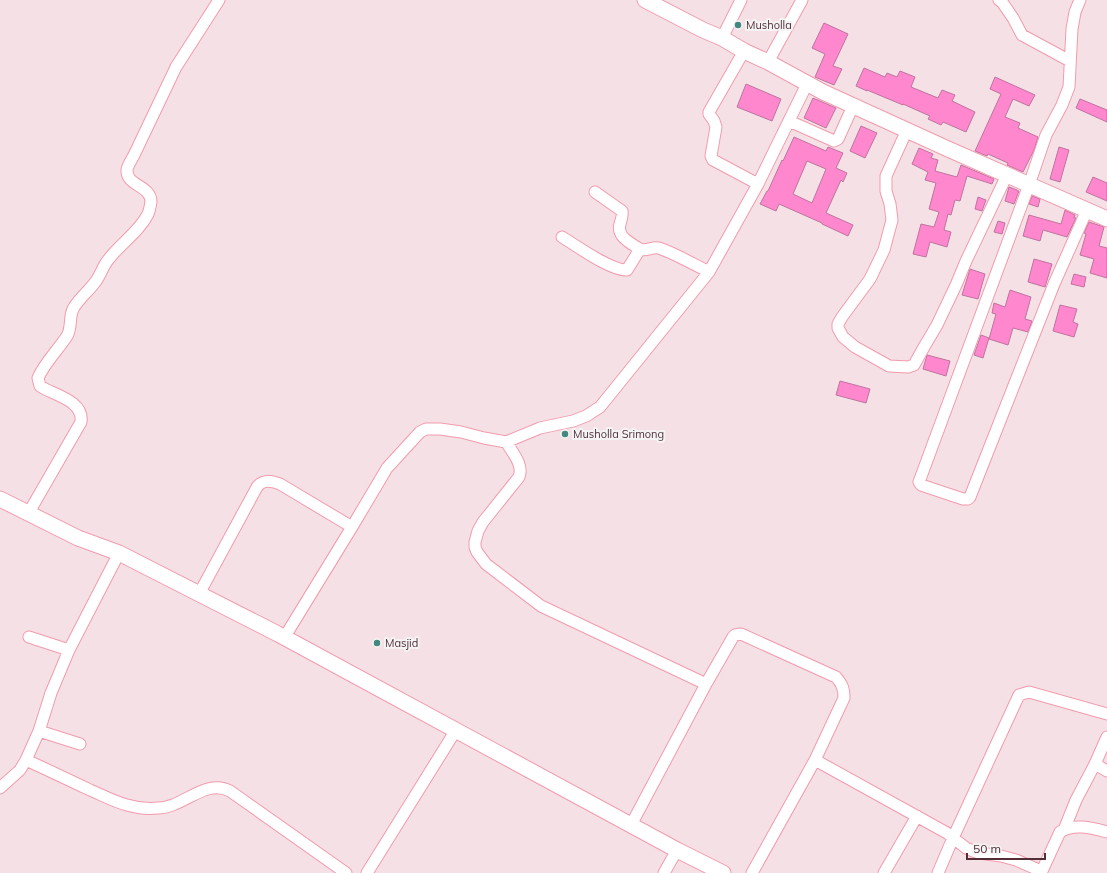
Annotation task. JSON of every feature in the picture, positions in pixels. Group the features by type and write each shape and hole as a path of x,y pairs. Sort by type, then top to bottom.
{"street":[{"path":"28,514 82,418 80,411 74,404 40,386 38,378 47,362 68,334 70,315 76,305 96,282 107,261 149,214 150,195 131,179 128,173 128,167 176,67 219,0"},
{"path":"645,0 703,30 722,38 807,84 853,106 1107,219"},
{"path":"722,38 740,0"},
{"path":"768,62 802,0"},
{"path":"999,0 1013,18 1022,35 1070,61"},
{"path":"1080,0 1075,12 1072,28 1069,87 1062,105 1046,135 918,482 921,485 963,499 968,499 970,497 1054,284 1087,210"},
{"path":"744,51 709,112 716,127 711,156 713,160 758,184"},
{"path":"284,638 352,527 386,468 420,432 426,429 440,428 506,442 540,428 573,421 586,416 600,407 709,272 758,184 807,84"},
{"path":"789,121 834,141 838,139 853,106"},
{"path":"908,130 886,176 886,191 890,204 892,220 884,250 870,279 838,324 838,328 843,337 855,347 889,366 908,367 914,365 937,325 1007,175"},
{"path":"595,192 622,210 622,218 619,227 620,233 623,237 640,249 645,250 652,247 657,247 709,272"},
{"path":"562,237 610,266 622,270 627,270 640,249"},
{"path":"506,442 521,470 519,477 483,522 478,531 475,547 486,564 541,606 706,684"},
{"path":"199,594 257,487 263,482 271,481 280,484 352,527"},
{"path":"0,499 78,538 119,553 284,638 720,873"},
{"path":"0,788 20,770 26,760 39,731 51,692 69,650 119,553"},
{"path":"631,825 706,684 733,637 738,634 745,636 836,676 842,684 844,691 844,698 816,760 752,873"},
{"path":"29,637 69,650"},
{"path":"938,873 1020,696 1029,692 1107,714"},
{"path":"366,873 456,730"},
{"path":"39,731 80,744"},
{"path":"1064,830 1076,800 1095,764 1107,736"},
{"path":"26,760 112,800 126,805 142,808 160,808 175,804 203,790 223,788 346,873"},
{"path":"816,760 947,833 966,848 979,853 1016,860 1041,872 1060,832 1079,827 1086,827 1107,832"},
{"path":"1095,764 1107,771"},
{"path":"884,873 918,816"},
{"path":"664,873 677,850"}],"building":[{"path":"824,23 848,34 833,66 842,69 834,85 815,77 825,54 812,48"},
{"path":"864,68 885,77 887,73 897,77 900,71 915,77 911,87 938,98 942,90 955,95 952,101 975,112 966,132 943,122 941,125 928,119 930,116 856,86"},
{"path":"995,77 1035,95 1029,106 1013,99 1005,117 1020,123 1018,128 1038,137 1034,150 1023,172 988,154 987,156 975,151 1001,94 990,89"},
{"path":"746,84 781,99 772,121 737,107"},
{"path":"813,98 836,108 826,128 804,118"},
{"path":"1080,99 1107,110 1107,122 1076,108"},
{"path":"861,126 877,133 865,158 850,151"},
{"path":"794,137 826,151 828,147 843,153 836,168 847,173 843,182 841,180 826,213 853,225 848,236 779,204 776,211 760,204 768,191 782,160 783,161","holes":["807,161 826,169 812,203 793,194"]},
{"path":"1059,147 1069,150 1060,182 1050,179"},
{"path":"919,148 933,154 931,158 938,160 935,171 957,177 961,165 994,179 992,184 967,176 960,201 955,200 951,215 948,214 944,230 951,232 947,247 930,242 926,257 913,254 921,224 934,227 939,212 929,209 936,183 925,180 928,172 912,164"},
{"path":"1093,177 1107,183 1107,201 1086,192"},
{"path":"1009,187 1019,191 1014,204 1005,201"},
{"path":"1032,196 1040,199 1038,207 1029,204"},
{"path":"978,197 986,200 982,211 975,209"},
{"path":"1065,210 1075,215 1074,218 1076,218 1067,237 1043,230 1040,241 1023,236 1029,215 1061,224"},
{"path":"998,221 1005,223 1002,234 994,232"},
{"path":"1089,222 1104,227 1099,246 1107,248 1107,278 1090,273 1094,259 1080,255 1086,234 1084,233"},
{"path":"1034,259 1052,264 1045,287 1028,282"},
{"path":"970,269 985,274 978,299 962,295"},
{"path":"1074,274 1086,277 1084,287 1071,284"},
{"path":"1010,290 1031,297 1025,319 1032,321 1028,332 1013,328 1008,345 989,339 996,314 992,313 994,303 1005,307"},
{"path":"1060,305 1077,309 1073,322 1078,324 1074,337 1053,331"},
{"path":"981,335 989,338 983,358 974,355"},
{"path":"927,355 950,361 946,376 923,369"},
{"path":"840,381 870,389 866,403 836,395"}],"place":[{"name":"Musholla","path":"738,25"},
{"name":"Musholla Srimong","path":"565,434"},
{"name":"Masjid","path":"377,643"}]}
